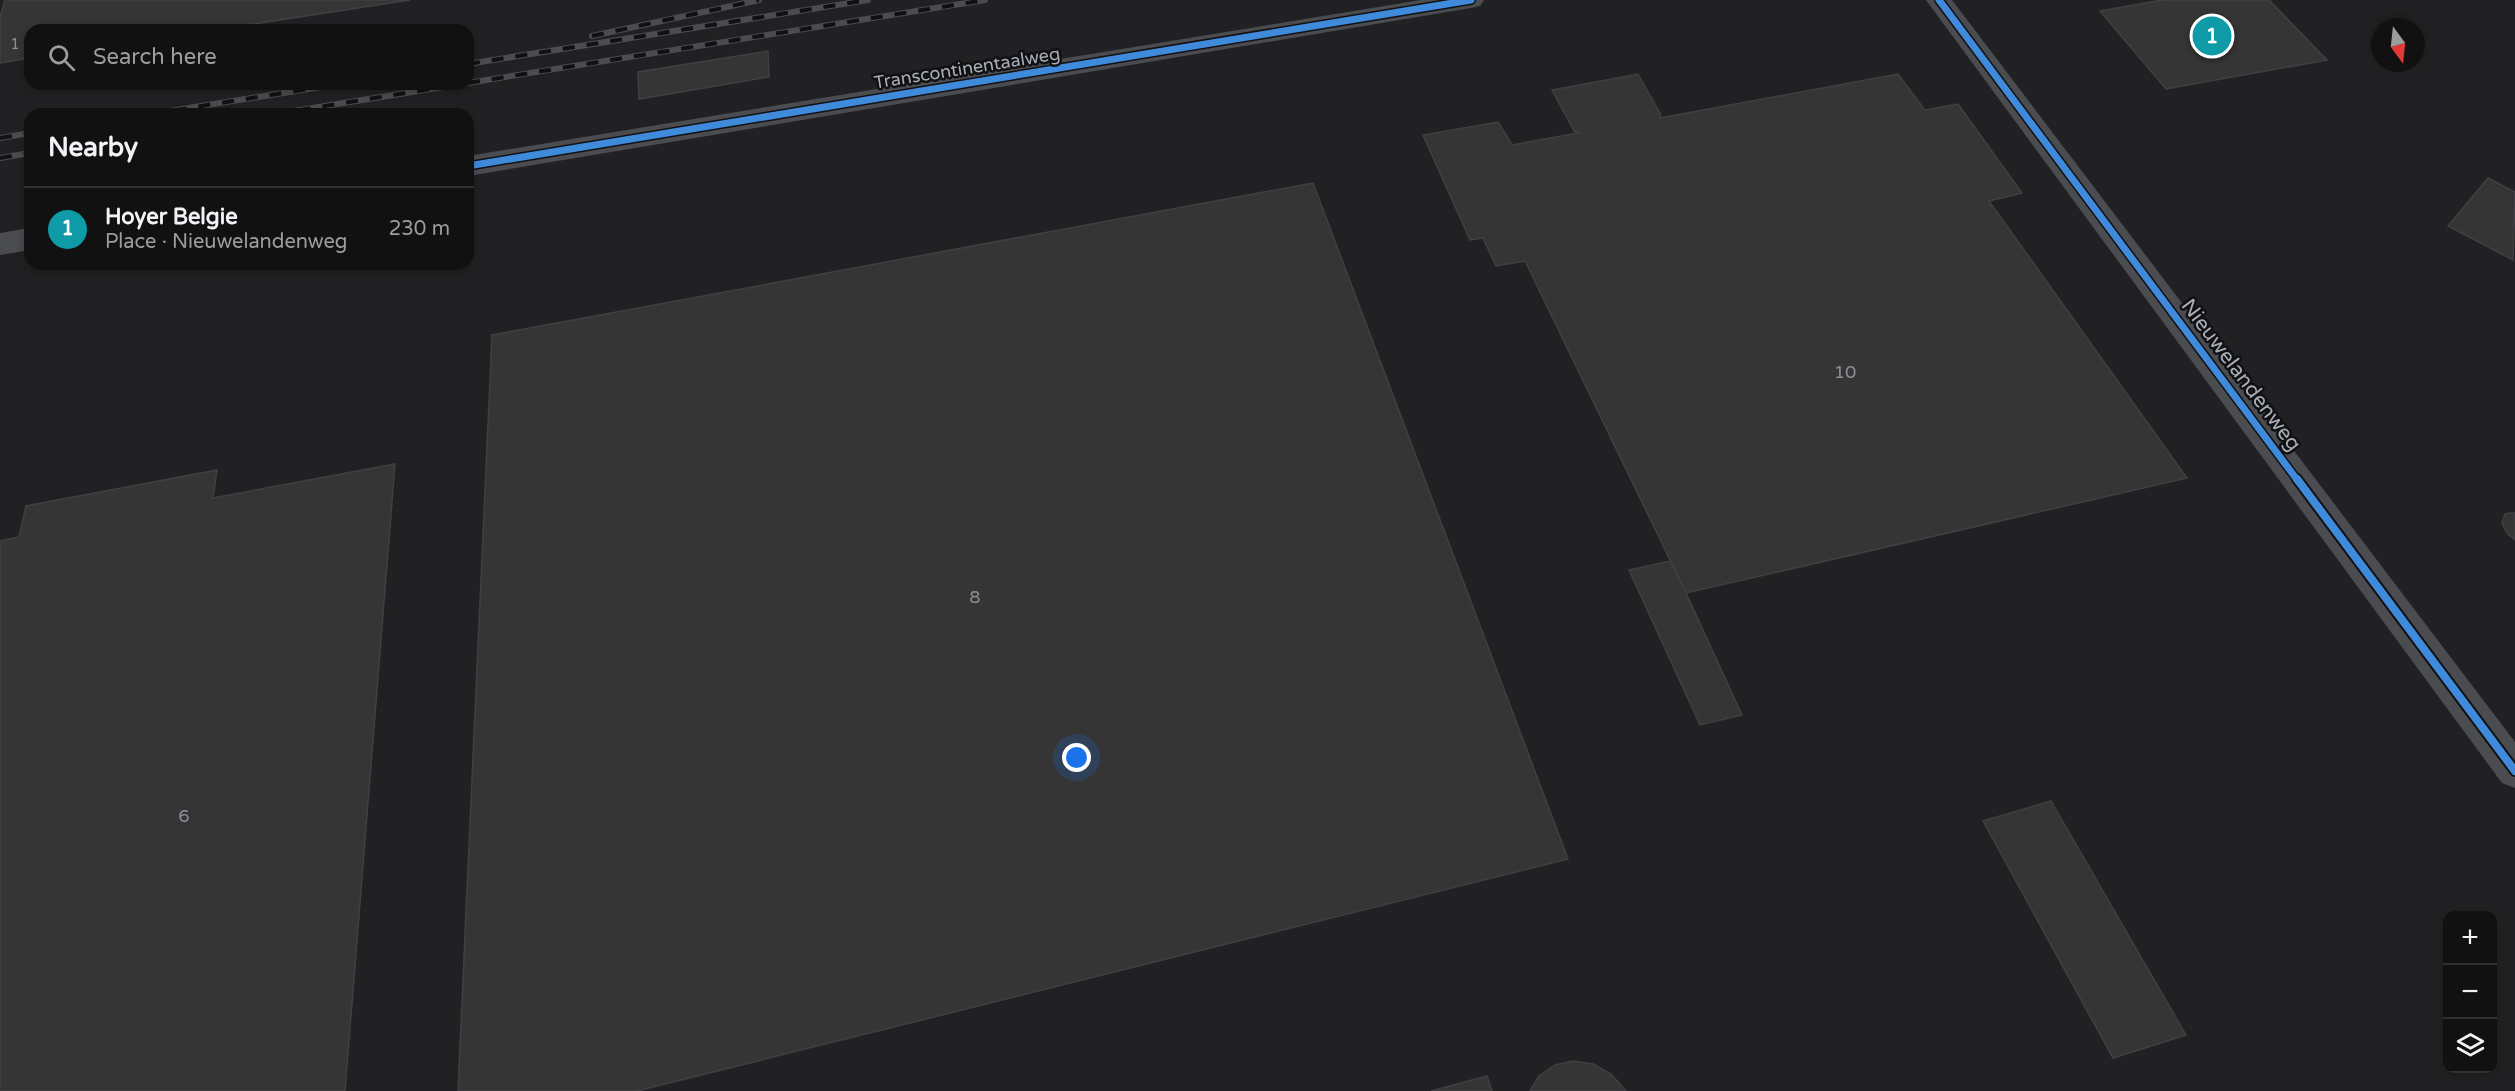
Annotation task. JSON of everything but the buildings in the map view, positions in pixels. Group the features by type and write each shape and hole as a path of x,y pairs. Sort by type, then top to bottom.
{"street":[{"name":"Transcontinentaalweg","path":"474,165 1471,0"},
{"name":"Nieuwelandenweg","path":"1939,0 2515,771"},
{"path":"0,244 24,240"}],"shaded area":[{"path":"0,0 2515,0 2515,1091 0,1091"}],"railway":[{"path":"592,36 759,0"},
{"path":"474,63 868,0"},
{"path":"474,82 985,0"},
{"path":"189,108 302,90"},
{"path":"312,108 425,90"},
{"path":"0,138 24,134"},
{"path":"0,158 24,154"}],"cycle path":[{"path":"474,165 1471,0"},
{"path":"1939,0 2515,771"}],"place":[{"name":"Hoyer Belgie","path":"2212,36"}]}
